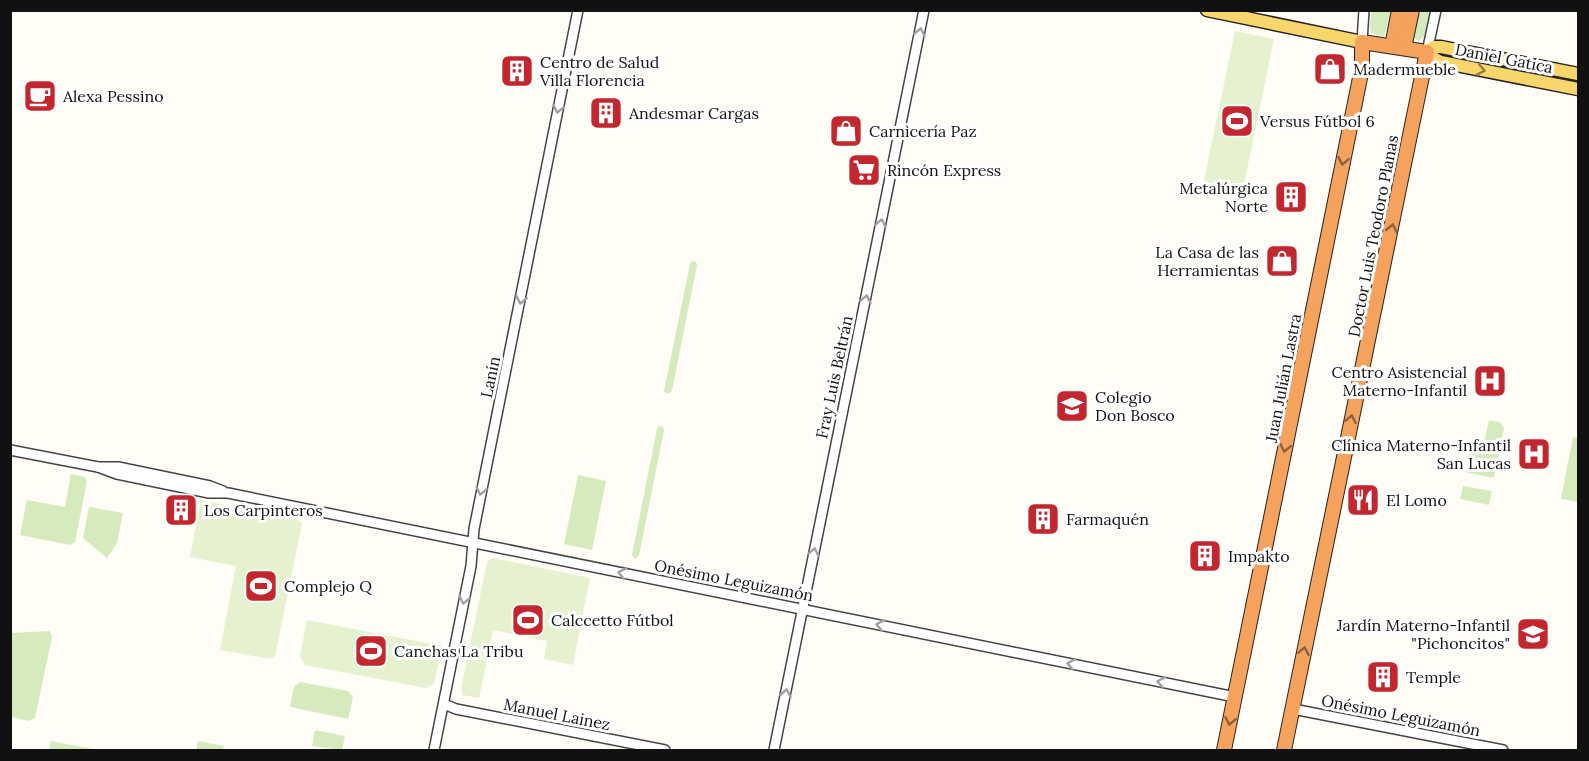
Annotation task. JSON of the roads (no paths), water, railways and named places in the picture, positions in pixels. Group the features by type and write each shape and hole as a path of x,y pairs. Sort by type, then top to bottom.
{"highway":[{"path":"1398,47 1399,10"},
{"path":"1398,47 1412,10"},
{"name":"Daniel Gatica","path":"1362,42 1427,52"},
{"name":"Juan Julián Lastra","path":"1224,750 1362,68 1362,42"},
{"name":"Doctor Luis Teodoro Planas","path":"1284,750 1427,52"}],"main road":[{"name":"Daniel Gatica","path":"1207,10 1362,42"},
{"name":"Daniel Gatica","path":"1578,74 1444,47 1434,47 1427,52 1441,62 1578,89"}],"street":[{"name":"Lanín","path":"434,750 471,566 474,524 508,366 578,10"},
{"name":"Fray Luis Beltrán","path":"774,750 924,10"},
{"name":"Juan Julián Lastra","path":"1362,42 1364,10"},
{"name":"Doctor Luis Teodoro Planas","path":"1427,52 1436,10"},
{"name":"Onésimo Leguizamón","path":"10,450 98,467 117,474 209,493 228,493 1235,697"},
{"name":"Manuel Lainez","path":"444,704 456,709 665,750"},
{"name":"Onésimo Leguizamón","path":"1293,709 1503,750"}],"place":[{"name":"Madermueble","path":"1330,69"},
{"name":"Centro de Salud Villa Florencia","path":"517,71"},
{"name":"Alexa Pessino","path":"40,96"},
{"name":"Andesmar Cargas","path":"606,113"},
{"name":"Versus Fútbol 6","path":"1237,121"},
{"name":"Carnicería Paz","path":"846,131"},
{"name":"Rincón Express","path":"864,170"},
{"name":"Metalúrgica Norte","path":"1291,197"},
{"name":"La Casa de las Herramientas","path":"1282,261"},
{"name":"Centro Asistencial Materno-Infantil","path":"1490,381"},
{"name":"Colegio Don Bosco","path":"1072,406"},
{"name":"Clínica Materno-Infantil San Lucas","path":"1534,454"},
{"name":"El Lomo","path":"1363,500"},
{"name":"Los Carpinteros","path":"181,510"},
{"name":"Farmaquén","path":"1043,519"},
{"name":"Impakto","path":"1205,556"},
{"name":"Complejo Q","path":"261,586"},
{"name":"Calccetto Fútbol","path":"528,620"},
{"name":"Jardín Materno-Infantil \"Pichoncitos\"","path":"1533,634"},
{"name":"Canchas La Tribu","path":"371,651"},
{"name":"Temple","path":"1383,677"}]}
